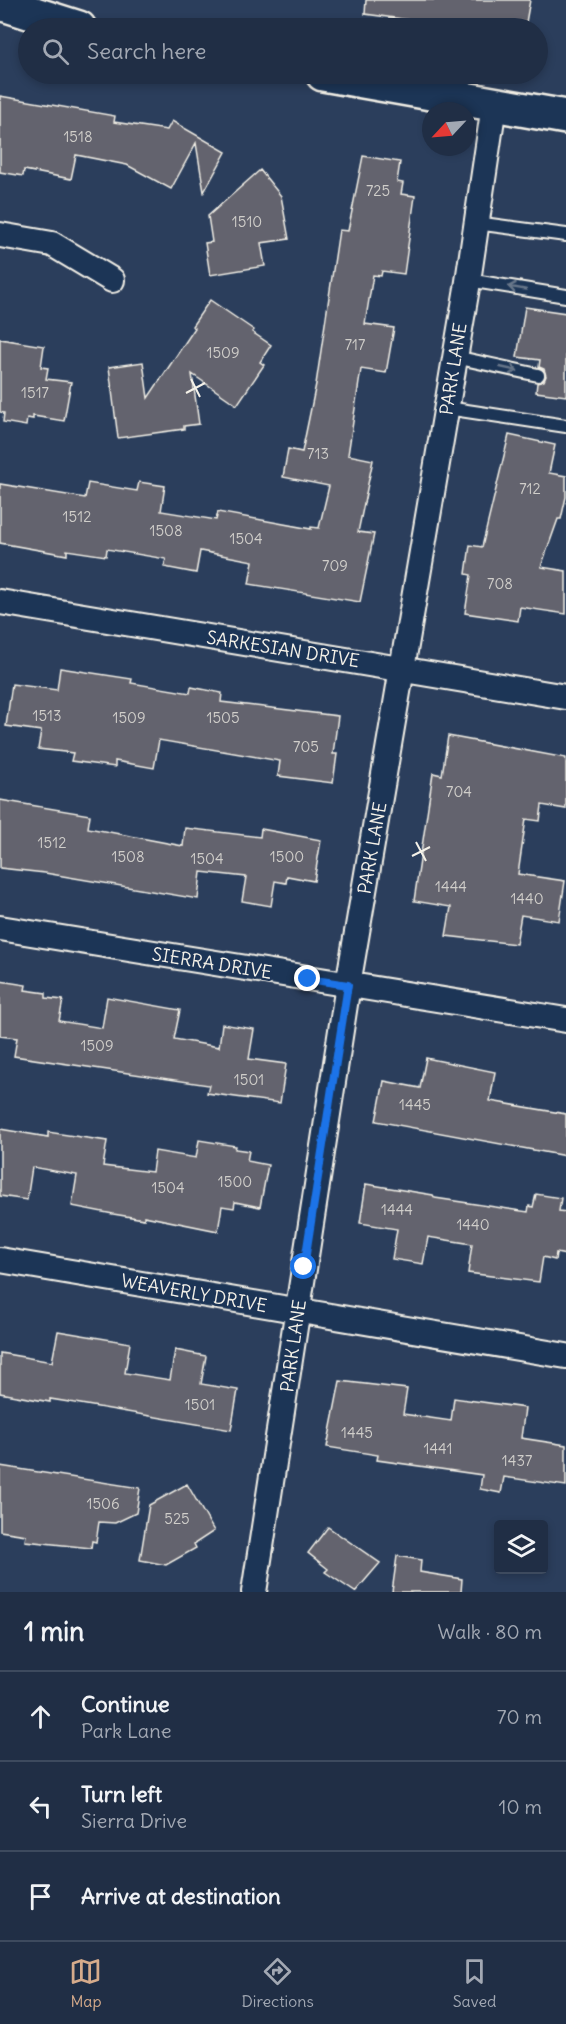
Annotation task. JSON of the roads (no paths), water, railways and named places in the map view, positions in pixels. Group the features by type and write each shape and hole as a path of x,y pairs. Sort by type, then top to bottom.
{"main road":[{"path":"0,3 47,18"},
{"path":"378,84 566,117"}],"street":[{"name":"PARK LANE","path":"255,1592 348,985 447,408 494,105"},
{"path":"0,235 52,244 112,279"},
{"name":"SARKESIAN DRIVE","path":"0,602 566,697"},
{"name":"SIERRA DRIVE","path":"0,928 566,1020"},
{"name":"WEAVERLY DRIVE","path":"0,1260 566,1356"}],"lane":[{"path":"476,223 566,236"},
{"path":"468,280 566,296"},
{"path":"455,357 538,375"},
{"path":"447,408 566,426"}]}
